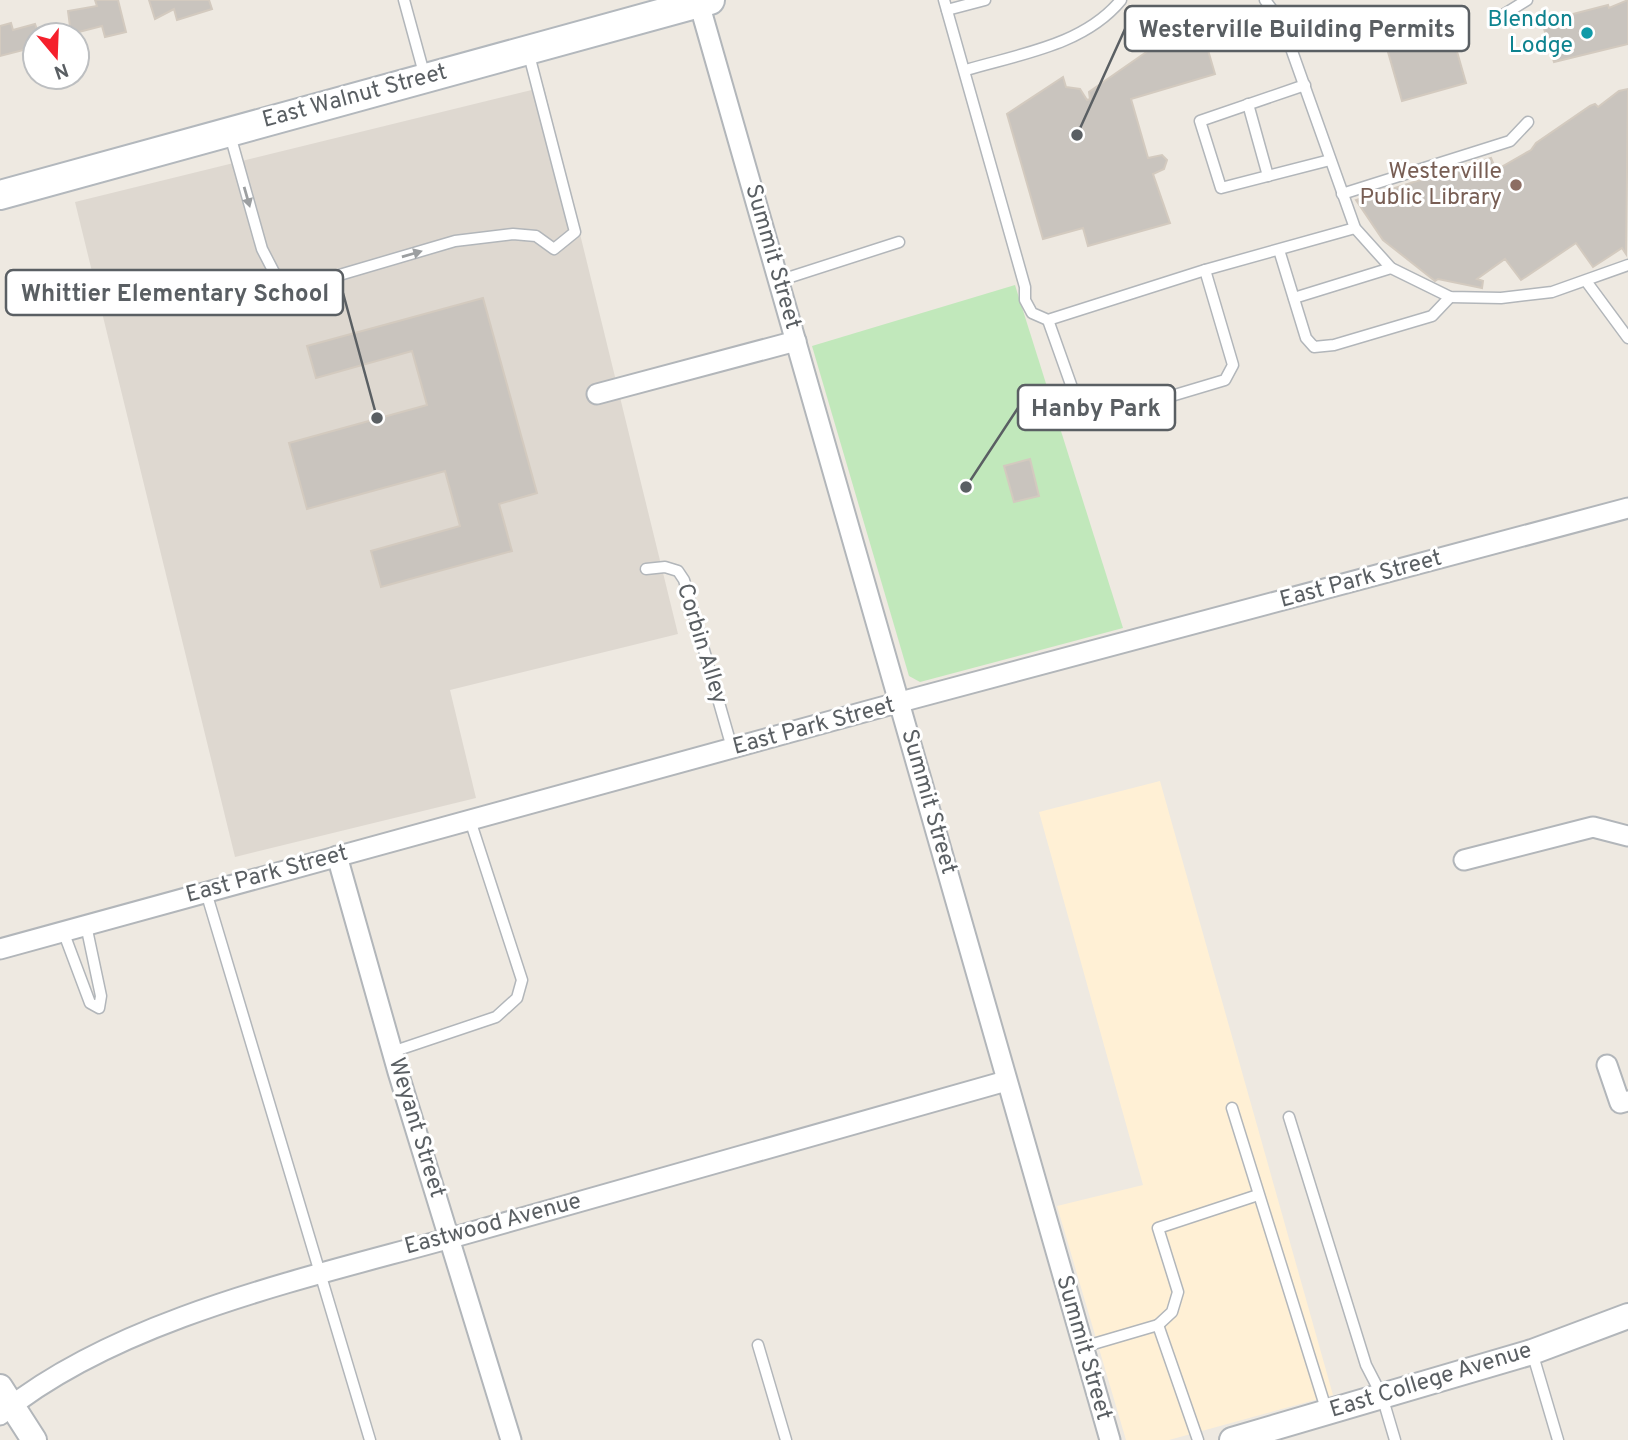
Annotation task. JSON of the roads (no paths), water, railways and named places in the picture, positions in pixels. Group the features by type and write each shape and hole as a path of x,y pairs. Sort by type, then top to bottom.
{"main road":[{"name":"East Walnut Street","path":"0,195 528,49 668,5 704,2"}],"street":[{"name":"Summit Street","path":"704,2 778,281 1110,1440"},
{"path":"597,394 796,341"},
{"name":"East Park Street","path":"0,949 732,748 1628,508"},
{"path":"1464,860 1593,827 1628,836"},
{"name":"Weyant Street","path":"337,856 392,1052 511,1440"},
{"path":"1607,1065 1620,1102 1628,1101"},
{"name":"Eastwood Avenue","path":"4,1402 109,1346 322,1273 1006,1081"},
{"name":"East College Avenue","path":"1246,1438 1532,1352 1628,1316"},
{"path":"4,1402 34,1440"}],"lane":[{"path":"404,0 425,78"},
{"path":"985,0 946,5 966,70 1016,265 1025,287 1025,300 1032,313 1048,320 1205,270 1355,228"},
{"path":"966,70 1078,36 1098,24 1121,0"},
{"path":"1265,0 1282,23 1355,228 1391,268 1450,296 1501,298 1552,292 1628,265"},
{"path":"1498,18 1527,0"},
{"path":"229,131 262,249 277,278 302,286 455,241 513,234 536,236 554,249 575,232 528,49"},
{"path":"1305,85 1200,121 1221,188 1330,160"},
{"path":"1248,104 1269,176"},
{"path":"1342,194 1510,141 1528,122"},
{"path":"778,281 899,242"},
{"path":"1279,250 1306,338 1314,346 1334,345 1432,316 1450,296"},
{"path":"1294,298 1391,268"},
{"path":"1048,320 1080,410 1091,420 1225,380 1233,365 1205,270"},
{"path":"1587,281 1628,338"},
{"name":"Corbin Alley","path":"646,569 678,571 684,580 732,748"},
{"path":"392,1052 496,1017 517,998 522,980 470,820"},
{"path":"206,892 370,1440"},
{"path":"63,932 90,1003 99,1008 101,996 86,925"},
{"path":"1232,1108 1328,1412"},
{"path":"1289,1117 1366,1365 1382,1396 1395,1440"},
{"path":"1083,1347 1158,1325 1172,1312 1178,1292 1158,1228 1258,1195"},
{"path":"1158,1325 1198,1440"},
{"path":"758,1345 786,1440"},
{"path":"1532,1352 1558,1440"}],"place":[{"name":"Blendon Lodge","path":"1587,33"},
{"name":"Westerville Building Permits","path":"1077,135"},
{"name":"Westerville Public Library","path":"1516,185"},
{"name":"Whittier Elementary School","path":"377,418"},
{"name":"Hanby Park","path":"966,487"}]}
